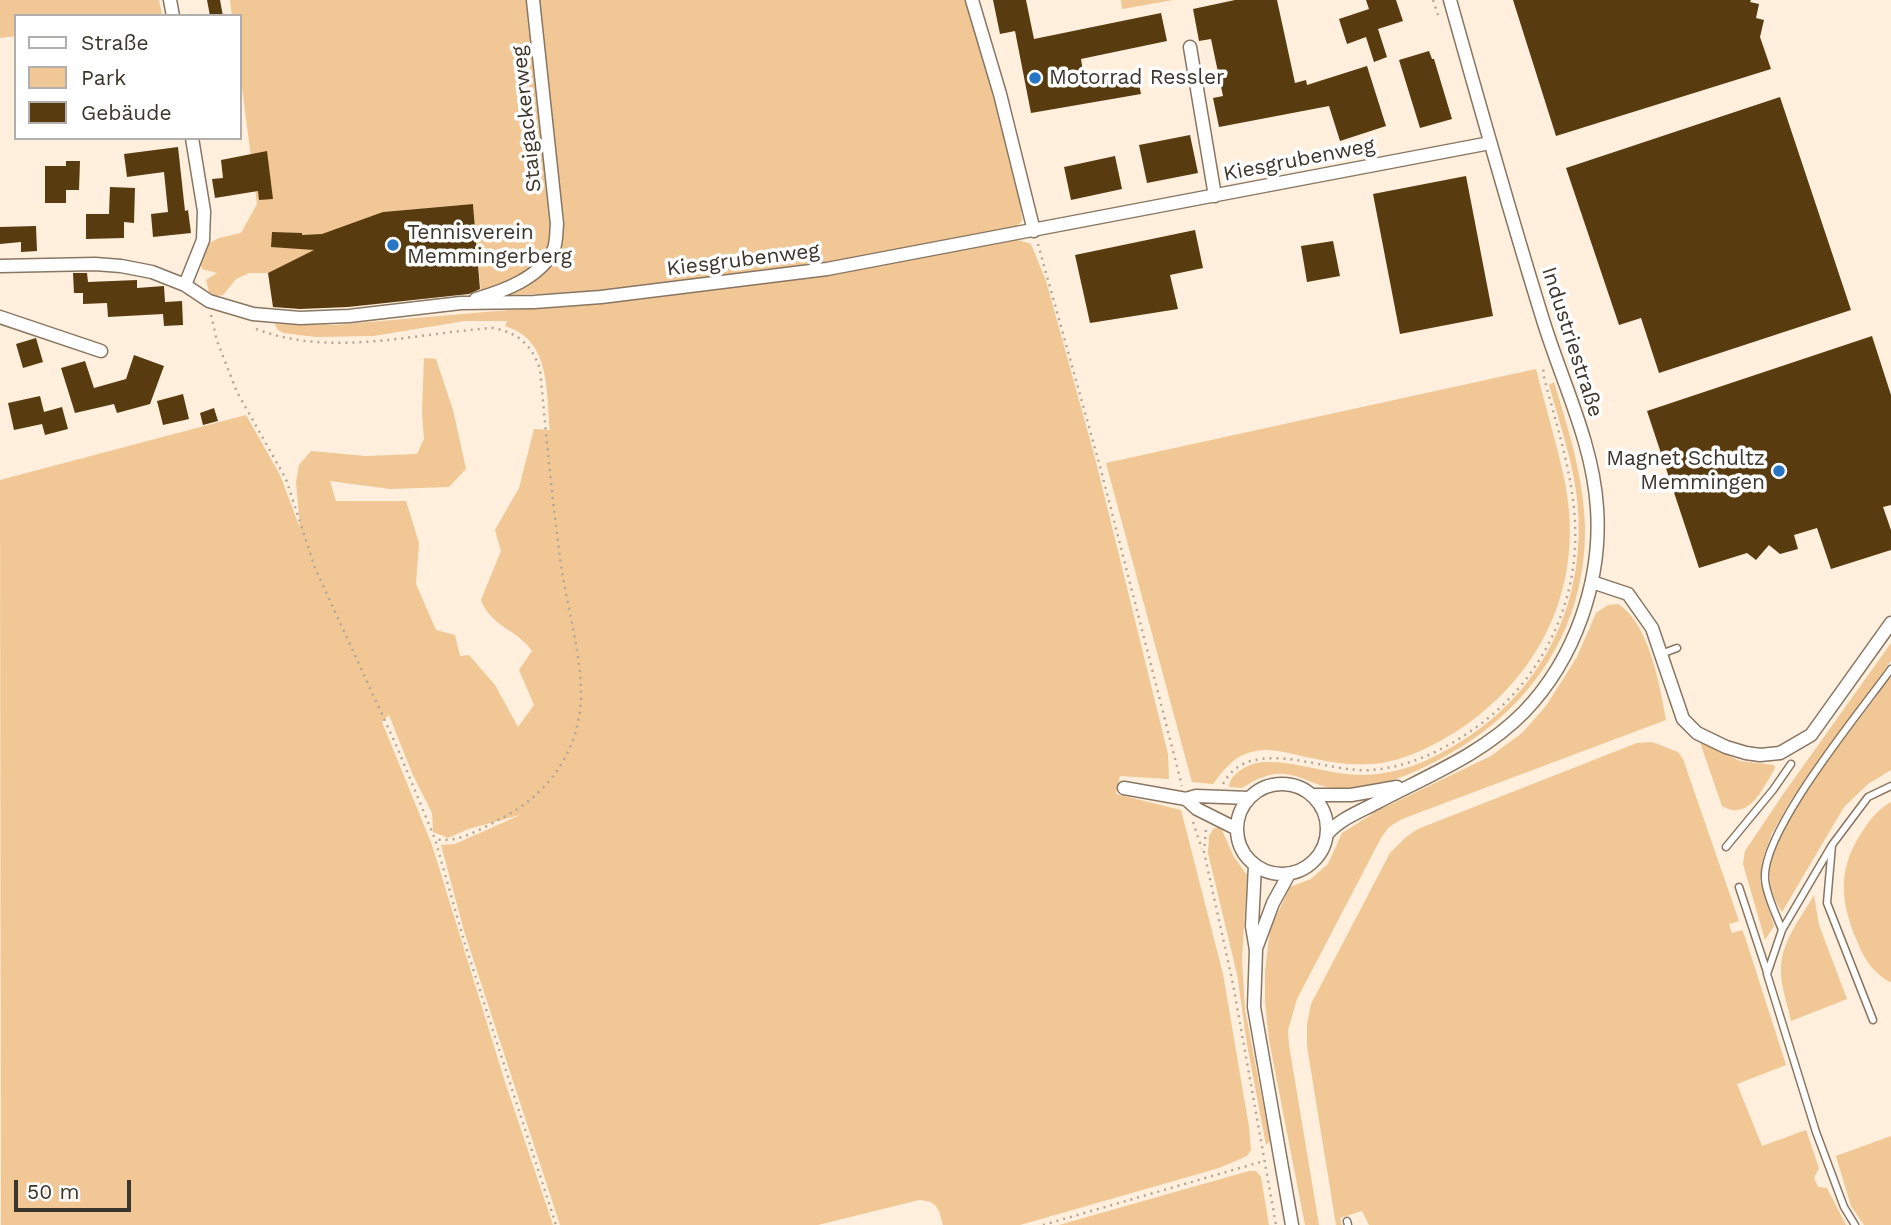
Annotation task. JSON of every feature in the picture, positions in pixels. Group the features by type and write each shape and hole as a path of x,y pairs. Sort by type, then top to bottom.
{"street":[{"name":"Staigackerweg","path":"461,303 490,295 517,283 541,268 554,249 557,223 533,0"},
{"path":"972,0 1000,94 1034,231"},
{"name":"Industriestraße","path":"1256,950 1273,903 1289,874 1312,863 1322,850 1327,834 1335,825 1405,786 1470,755 1524,712 1547,684 1565,655 1586,607 1592,582 1597,509 1588,458 1544,323 1450,0"},
{"path":"1190,47 1215,196"},
{"path":"185,285 203,240 204,211 192,140"},
{"name":"Kiesgrubenweg","path":"0,265 121,266 152,272 185,285 209,301 253,314 300,318 362,315 461,303 588,298 827,269 1490,143"},
{"path":"0,317 101,351"},
{"path":"1592,582 1628,594 1652,628 1683,719 1697,733 1746,753 1780,753 1811,735 1891,623"},
{"name":"Industriestraße","path":"1124,788 1186,799 1196,796 1249,798 1258,790 1280,783 1292,784 1312,795 1351,795 1405,786"},
{"path":"1312,795 1326,817 1327,834"},
{"path":"1249,798 1240,812 1237,829 1241,849 1255,865 1271,873 1289,874"},
{"path":"1186,799 1197,809 1237,829"},
{"name":"Industriestraße","path":"1255,865 1252,926 1256,950 1254,1007 1292,1225"}],"lane":[{"path":"1661,654 1677,648"},
{"path":"1782,930 1765,881 1768,857 1782,823 1797,798 1891,669"},
{"path":"1726,847 1773,790 1790,764"},
{"path":"1767,974 1782,930 1832,845 1868,797 1891,786"},
{"path":"1832,845 1827,902 1873,1020"},
{"path":"1739,887 1816,1132 1844,1207 1855,1225"}],"path":[{"path":"1034,231 1101,470 1186,799 1204,852"},
{"path":"209,301 217,341 237,392 286,479 315,568 397,747 435,839 464,941 556,1225"},
{"path":"246,326 276,337 317,343 350,343 493,328 522,338 538,361 562,566 581,691 579,713 565,759 539,794 519,809 454,840 435,839"},
{"path":"1043,1225 1264,1160"}],"green space":[{"path":"0,0 159,0 162,14 14,14 14,36 0,38"},
{"path":"230,0 529,0 553,231 543,256 517,278 481,293 473,204 383,212 387,252 377,227 326,232 327,257 295,268 249,273 236,279 223,295 216,296 209,292 206,280 217,273 202,269 200,261 205,245 219,238 241,233 257,204 242,88 242,14 232,14"},
{"path":"538,0 966,0 1010,156 1022,221 1014,229 852,260 600,292 504,295 538,276 555,259"},
{"path":"1121,0 1173,0 1122,9"},
{"path":"1018,240 1031,244 1046,281 1095,458 1168,754 1169,779 1120,776 1116,794 1181,810 1223,974 1249,1127 1251,1150 1247,1156 1219,1168 1020,1225 943,1225 937,1207 930,1202 919,1200 818,1225 560,1225 464,931 441,845 455,844 520,815 468,829 448,838 433,832 432,813 412,773 389,715 382,722 432,845 505,1082 553,1225 1,1225 0,480 246,415 280,475 300,528 296,482 299,465 311,451 366,456 417,454 424,439 424,358 436,359 453,410 466,469 449,487 390,489 330,481 336,501 406,501 419,543 416,584 436,630 455,635 460,656 469,655 495,685 518,727 534,705 519,670 532,651 491,616 481,600 501,551 495,530 519,488 534,429 550,430 543,368 531,343 520,333 505,326 507,321 465,321 373,336 316,337 283,333 275,324 334,325 660,297 856,269"},
{"path":"1536,369 1564,478 1569,512 1569,546 1565,578 1556,609 1543,639 1526,666 1504,692 1479,715 1442,740 1412,754 1383,763 1356,764 1329,762 1273,750 1256,751 1242,755 1232,762 1213,784 1192,782 1106,463"},
{"path":"1554,382 1582,490 1585,527 1583,565 1575,600 1563,633 1547,664 1526,691 1502,717 1473,739 1442,758 1390,781 1357,789 1340,789 1325,787 1288,774 1275,774 1260,778 1242,788 1229,787 1237,772 1260,762 1278,762 1353,775 1389,772 1412,766 1463,741 1494,717 1521,690 1543,659 1560,625 1572,589 1578,550 1578,509 1574,478 1549,385"},
{"path":"1618,604 1638,625 1645,640 1656,673 1666,720 1402,819 1389,827 1297,999 1288,1030 1289,1045 1319,1225 1305,1225 1269,1040 1265,1002 1270,929 1290,887 1311,879 1328,864 1342,833 1379,810 1491,756 1522,733 1546,706 1577,657 1596,613 1608,605"},
{"path":"1891,643 1891,661 1791,800 1772,833 1762,861 1760,881 1774,926 1765,940 1743,864 1745,851"},
{"path":"1891,677 1891,770 1868,784 1844,807 1782,912 1773,893 1770,871 1775,850 1786,825 1820,771"},
{"path":"1652,742 1678,752 1683,759 1739,921 1729,924 1732,933 1742,930 1745,937 1786,1065 1737,1084 1762,1146 1806,1130 1819,1168 1814,1178 1818,1187 1827,1188 1846,1225 1369,1225 1362,1211 1340,1218 1342,1225 1336,1225 1307,1046 1307,1024 1311,1004 1390,853 1418,829 1637,743"},
{"path":"1700,742 1740,761 1774,765 1775,768 1760,793 1747,806 1732,810 1722,806"},
{"path":"1891,802 1890,982 1874,970 1860,948 1847,911 1844,883 1849,856 1855,843 1873,817"},
{"path":"1214,828 1221,828 1234,857 1247,875 1242,960 1245,1009 1270,1141 1266,1145 1237,974 1208,853 1209,836"},
{"path":"1814,895 1819,925 1847,999 1791,1021 1782,984 1782,961 1792,931"},
{"path":"1891,1136 1891,1225 1864,1225 1851,1206 1836,1156"},
{"path":"1256,1171 1261,1177 1269,1225 1059,1225"}],"building":[{"path":"207,0 220,0 223,14 210,14"},
{"path":"993,0 1026,0 1034,39 1161,13 1167,41 1081,59 1085,84 1137,74 1141,94 1031,113 1015,31 1000,34"},
{"path":"1235,0 1277,0 1295,83 1306,80 1307,85 1367,66 1386,126 1340,141 1329,106 1219,127 1213,98 1223,96 1211,39 1199,41 1193,9"},
{"path":"1366,0 1396,0 1403,21 1378,29 1387,57 1374,62 1366,37 1347,44 1339,19 1369,9"},
{"path":"1513,0 1751,0 1750,2 1759,4 1756,18 1764,20 1760,37 1771,69 1556,136"},
{"path":"1429,51 1434,59 1452,119 1420,128 1399,60"},
{"path":"1780,97 1851,310 1659,373 1641,318 1619,325 1566,168"},
{"path":"1190,135 1198,173 1147,183 1139,145"},
{"path":"178,147 185,211 188,210 191,233 153,237 151,214 168,212 164,172 127,177 124,154"},
{"path":"267,151 273,199 259,200 258,191 215,198 212,179 223,178 221,160"},
{"path":"1115,156 1122,189 1071,200 1064,167"},
{"path":"66,161 80,161 79,190 66,190 66,203 45,203 45,166 66,166"},
{"path":"1466,176 1493,316 1400,334 1373,194"},
{"path":"110,187 135,188 134,223 124,222 124,238 86,239 86,214 109,214"},
{"name":"Tennisverein Memmingerberg","path":"473,204 480,289 469,294 348,307 273,307 268,273 314,250 271,247 272,232 322,234 383,212"},
{"path":"36,226 37,251 21,252 21,242 0,244 0,227"},
{"path":"1195,230 1203,268 1170,275 1178,309 1090,323 1075,255"},
{"path":"1333,241 1340,276 1307,282 1301,246"},
{"path":"73,273 87,273 88,282 137,280 137,288 164,286 165,302 182,301 183,325 164,326 163,314 108,317 107,303 83,304 83,293 74,293"},
{"name":"Magnet Schultz Memmingen","path":"1872,336 1891,395 1891,505 1883,507 1891,530 1891,550 1831,569 1817,528 1794,535 1798,549 1780,554 1769,545 1756,560 1747,553 1699,568 1647,411"},
{"path":"36,338 43,362 23,368 16,344"},
{"path":"134,355 164,366 150,404 117,413 114,404 75,413 61,368 85,361 94,388 126,379"},
{"path":"183,394 189,419 163,425 157,401"},
{"path":"40,396 44,412 62,407 68,429 45,435 42,424 14,430 8,403"},
{"path":"214,408 218,421 203,425 200,413"}],"place":[{"name":"Motorrad Ressler","path":"1035,78"},
{"name":"Tennisverein Memmingerberg","path":"393,245"},
{"name":"Magnet Schultz Memmingen","path":"1779,471"}]}
